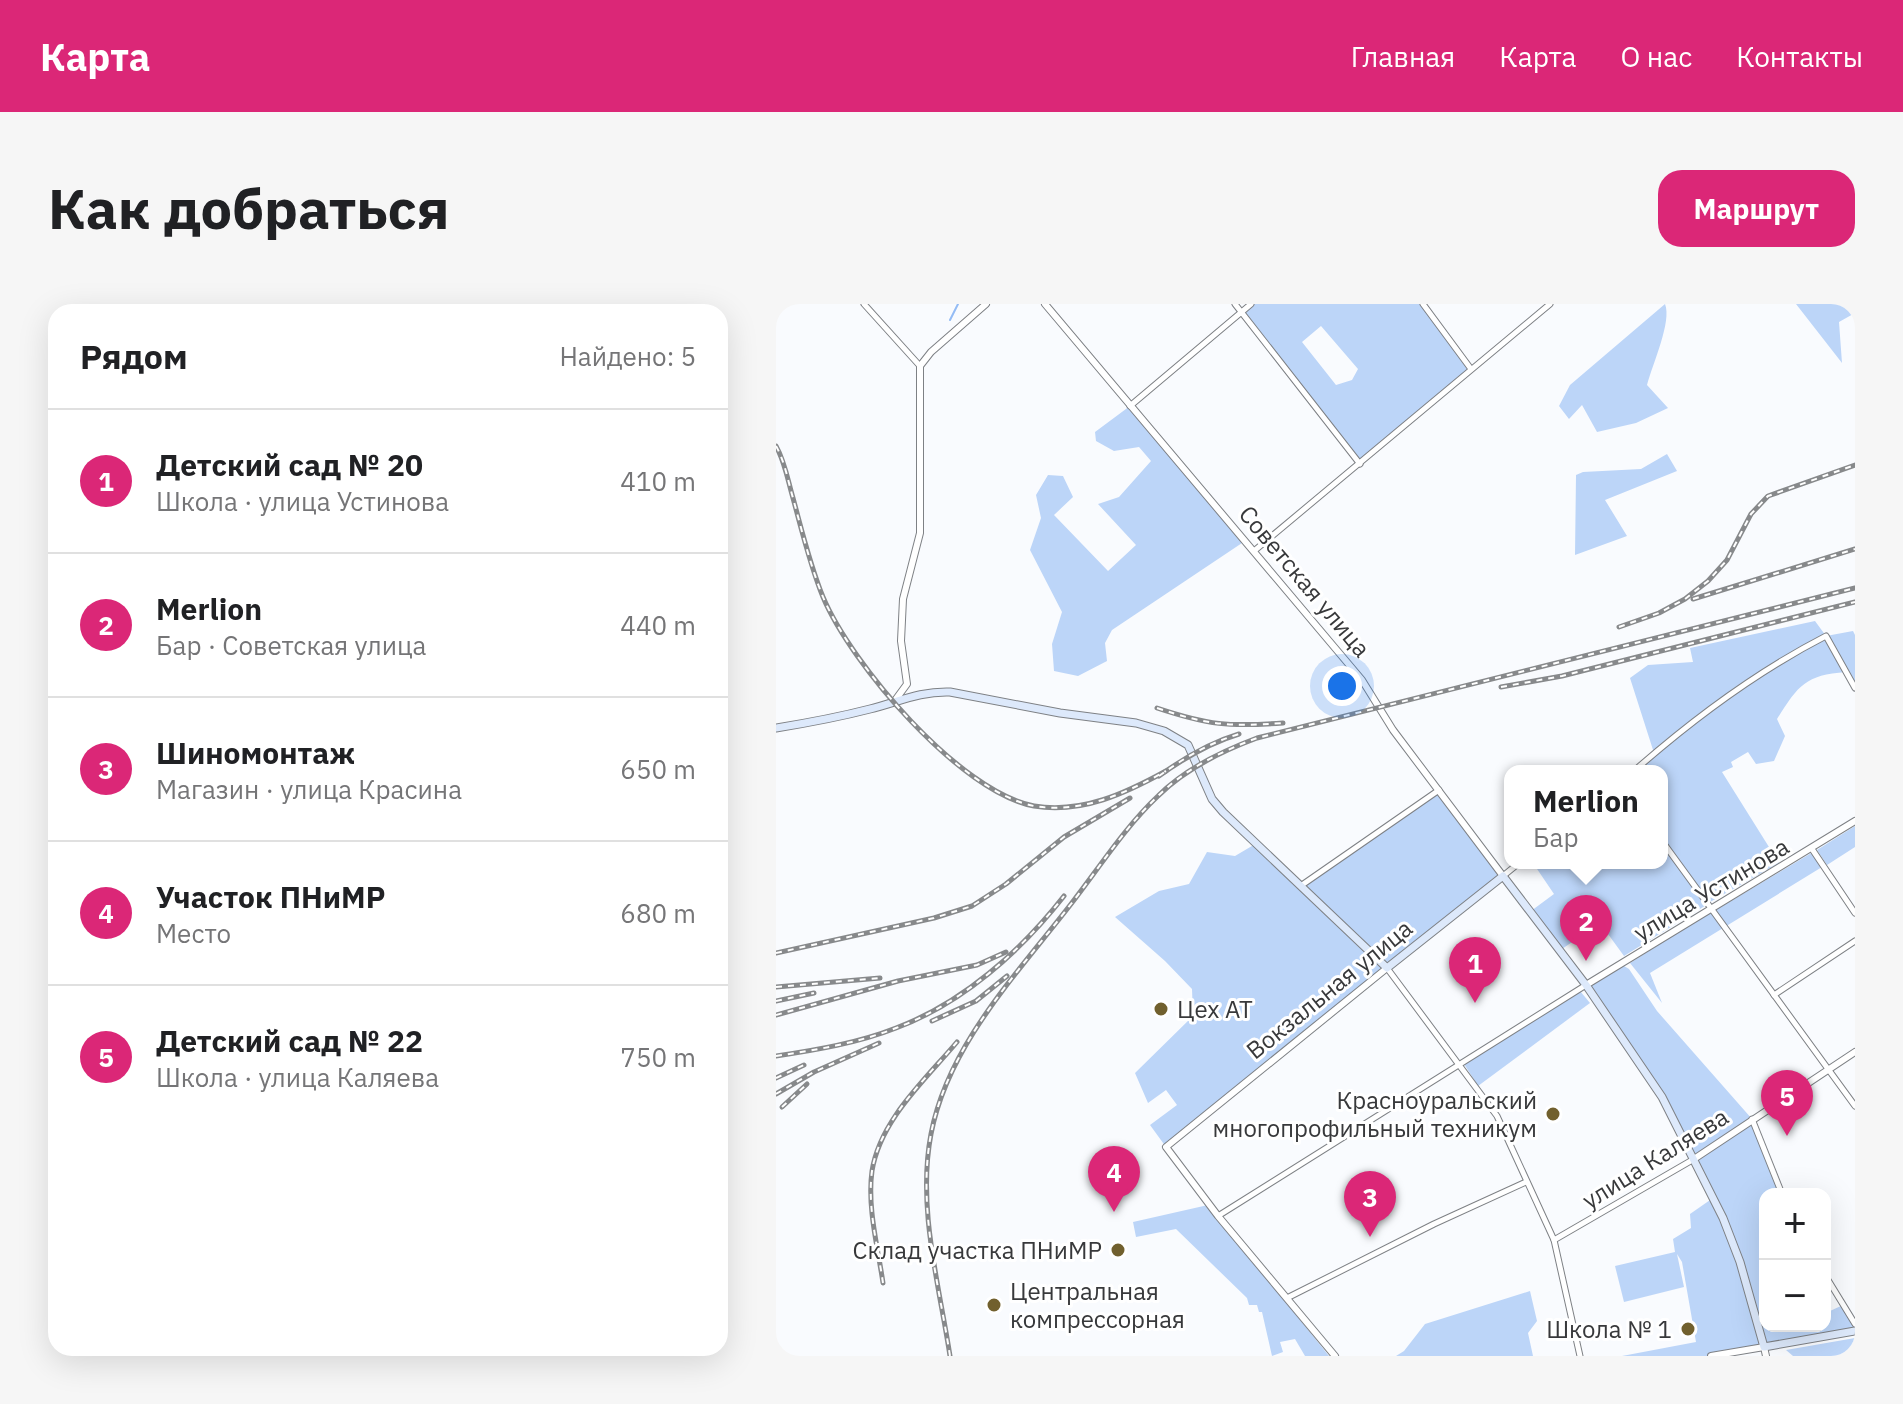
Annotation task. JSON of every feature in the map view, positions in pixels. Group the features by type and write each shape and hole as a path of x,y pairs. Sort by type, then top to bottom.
{"main road":[{"path":"776,728 874,708 896,699 950,692 1060,713 1136,723 1164,731 1188,745 1212,799 1223,812 1387,968"},
{"name":"Вокзальная улица","path":"1387,968 1503,876"},
{"name":"Советская улица","path":"1503,876 1586,985 1662,1097 1694,1159 1740,1262 1764,1347"},
{"path":"1764,1347 1855,1331"}],"street":[{"path":"864,304 920,366"},
{"path":"896,699 907,684 901,641 903,599 920,533 920,366 931,352 986,304"},
{"name":"Советская улица","path":"1045,304 1362,680 1393,730 1503,876"},
{"path":"1235,304 1360,464"},
{"path":"1130,406 1251,304"},
{"path":"1423,304 1471,369"},
{"path":"1254,551 1550,304"},
{"path":"1641,765 1714,705 1788,656 1826,636 1855,688"},
{"path":"1302,885 1439,790"},
{"name":"улица Устинова","path":"1218,1216 1855,821"},
{"path":"1668,849 1855,1106"},
{"path":"1812,849 1855,913"},
{"name":"Вокзальная улица","path":"1503,876 1512,869"},
{"path":"1774,995 1855,941"},
{"path":"1387,968 1497,1116 1554,1240 1580,1356"},
{"name":"Вокзальная улица","path":"1218,1216 1166,1147 1387,968"},
{"name":"улица Каляева","path":"1554,1240 1694,1159 1855,1052"},
{"path":"1752,1119 1780,1188"},
{"path":"1287,1298 1526,1182"},
{"path":"1218,1216 1335,1356"},
{"path":"1831,1285 1855,1324"},
{"path":"1711,1356 1764,1347"},
{"name":"Советская улица","path":"1764,1347 1766,1356"}],"shaded area":[{"path":"1251,304 1423,304 1471,369 1360,464 1241,312","holes":["1321,326 1358,369 1352,380 1336,385 1302,342"]},
{"path":"1665,304 1664,331 1647,385 1668,408 1636,423 1597,432 1582,405 1569,419 1559,406 1570,385"},
{"path":"1796,304 1855,304 1855,313 1839,322 1842,363"},
{"path":"1130,406 1245,541 1112,630 1105,643 1107,661 1078,676 1054,671 1052,644 1062,612 1030,550 1041,518 1036,495 1048,475 1063,476 1073,497 1054,515 1108,571 1136,545 1098,504 1119,497 1151,461 1139,447 1114,451 1096,441 1095,432"},
{"path":"1667,454 1677,471 1605,500 1627,536 1575,555 1576,475 1641,469"},
{"path":"1815,621 1826,636 1853,631 1855,635 1855,688 1846,672 1821,676 1804,684 1777,719 1785,736 1774,761 1756,764 1748,752 1731,762 1733,767 1722,772 1779,863 1710,902 1668,847 1668,765 1641,765 1654,753 1630,678 1648,665 1693,662 1690,648"},
{"path":"1439,790 1503,876 1166,1147 1150,1125 1177,1105 1166,1090 1148,1103 1135,1073 1193,1016 1192,989 1115,917 1159,891 1189,884 1207,852 1235,856 1257,843 1303,885"},
{"path":"1855,826 1855,847 1827,865 1817,850"},
{"path":"1668,850 1708,904 1624,956 1600,923 1559,951 1531,911 1554,894 1537,869 1668,869"},
{"path":"1813,852 1822,867 1650,973 1662,1003 1630,963 1712,911 1722,921 1716,910"},
{"path":"1624,966 1629,969 1657,1011 1752,1119 1780,1188 1759,1188 1759,1332 1831,1332 1831,1311 1843,1305 1855,1324 1855,1331 1711,1356 1622,1356 1696,1342 1682,1262 1677,1254 1684,1287 1624,1302 1615,1266 1675,1252 1673,1239 1691,1228 1690,1214 1713,1198 1662,1097 1585,985"},
{"path":"1580,991 1590,1003 1478,1086 1464,1064"},
{"path":"1208,1205 1329,1356 1305,1356 1295,1339 1280,1342 1283,1352 1272,1356 1262,1312 1259,1312 1257,1305 1249,1305 1247,1298 1176,1229 1136,1237 1133,1222"},
{"path":"1530,1291 1537,1321 1528,1333 1533,1356 1396,1356 1404,1351 1425,1324"},
{"path":"1855,1338 1855,1345 1847,1356 1793,1356 1786,1350"}],"waterway":[{"path":"950,320 958,304"}],"railway":[{"path":"776,446 814,573 837,625 883,689 942,751 974,777 1005,796 1034,806 1052,808 1103,800 1166,771"},
{"path":"1619,627 1659,613 1685,599 1708,581 1727,560 1751,514 1768,496 1855,465"},
{"path":"1693,599 1855,549"},
{"path":"950,1356 928,1217 927,1162 940,1101 952,1070 1007,984 1123,834 1169,786 1204,762 1257,738 1855,588"},
{"path":"1501,687 1562,676 1855,602"},
{"path":"1157,708 1219,723 1283,723"},
{"path":"1159,776 1197,752 1239,734"},
{"path":"776,953 934,918 972,906 1006,884 1064,837 1130,798"},
{"path":"776,1056 867,1038 944,1005 1010,955 1064,896"},
{"path":"776,1015 898,981 977,965 1006,952"},
{"path":"932,1021 976,1001 1007,976"},
{"path":"776,987 880,978"},
{"path":"776,1001 814,993"},
{"path":"883,1283 871,1199 872,1171 877,1152 894,1118 957,1042"},
{"path":"776,1094 814,1072 879,1043"},
{"path":"776,1078 804,1065"},
{"path":"782,1107 807,1084"}],"place":[{"name":"Merlion","path":"1586,961"},
{"name":"Детский сад № 20","path":"1475,1003"},
{"name":"Цех АТ","path":"1161,1009"},
{"name":"Красноуральский многопрофильный техникум","path":"1553,1114"},
{"name":"Детский сад № 22","path":"1787,1136"},
{"name":"Участок ПНиМР","path":"1114,1212"},
{"name":"Шиномонтаж","path":"1370,1237"},
{"name":"Склад участка ПНиМР","path":"1118,1250"},
{"name":"Центральная компрессорная","path":"994,1305"},
{"name":"Школа № 1","path":"1688,1329"}]}
